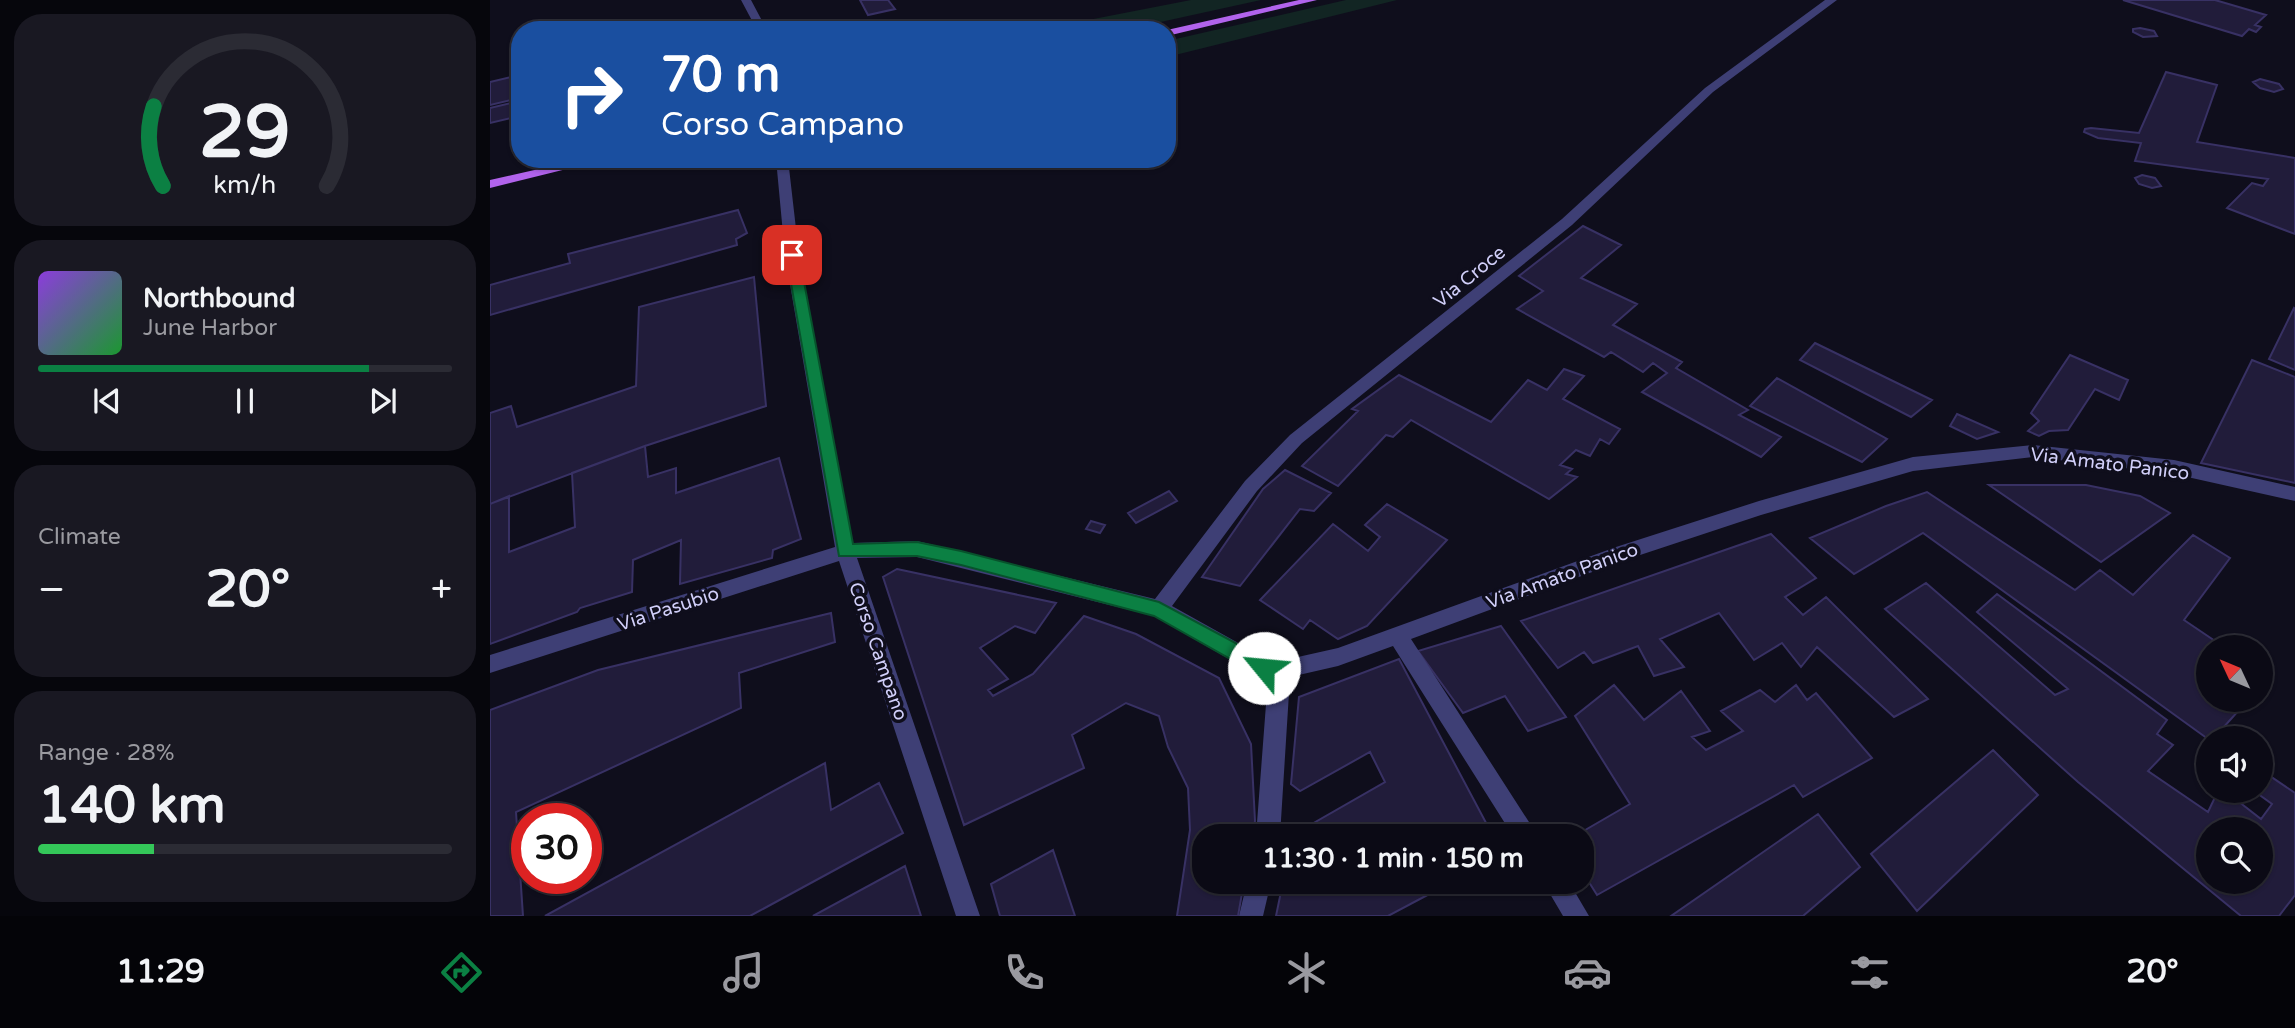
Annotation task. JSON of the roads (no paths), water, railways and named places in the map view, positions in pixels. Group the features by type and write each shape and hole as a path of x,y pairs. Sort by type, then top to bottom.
{"main road":[{"path":"1176,31 1312,0"},
{"path":"490,184 561,168"}],"street":[{"path":"746,0 757,21"},
{"name":"Via Croce","path":"1159,609 1251,486 1296,439 1567,222 1709,90 1832,0"},
{"name":"Corso Campano","path":"783,168 792,255 845,551 968,916"},
{"name":"Via Amato Panico","path":"1280,670 1338,657 1629,551 1759,508 1913,464 2033,451 2174,467 2295,494"},
{"path":"845,551 917,549 1159,609 1264,668 1280,670 1275,709 1269,824"},
{"name":"Via Pasubio","path":"490,664 845,551"},
{"path":"1396,635 1518,824"},
{"path":"1251,916 1256,894"},
{"path":"1563,894 1577,916"}]}
